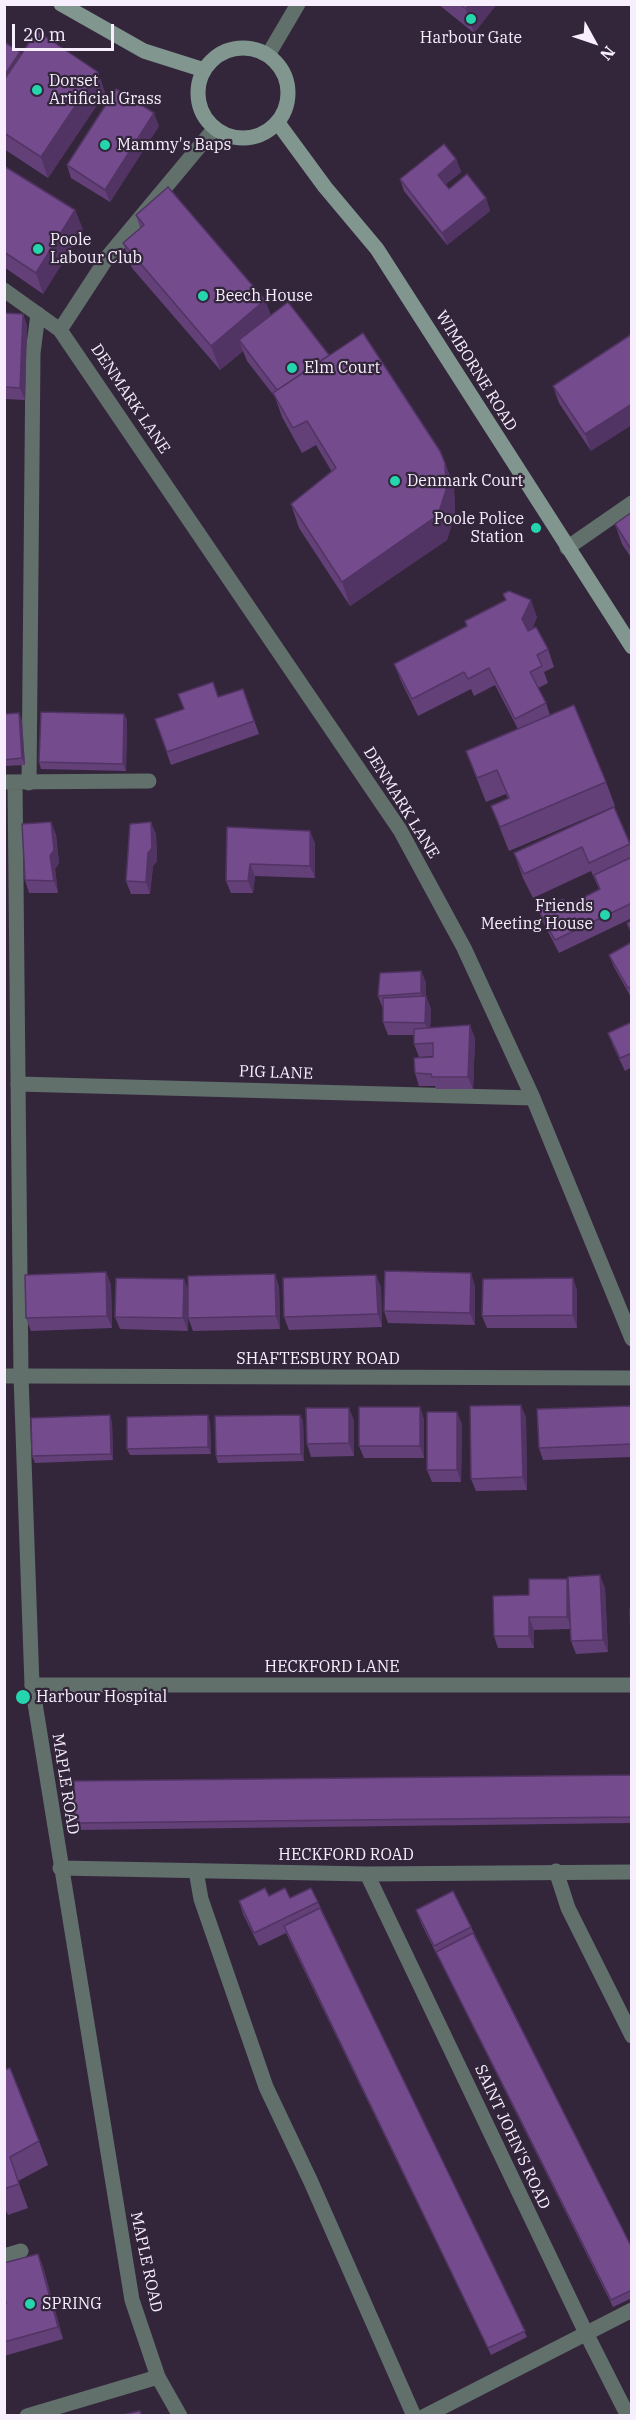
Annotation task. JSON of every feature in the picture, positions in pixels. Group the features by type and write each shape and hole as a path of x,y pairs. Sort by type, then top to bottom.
{"main road":[{"path":"61,4 144,51 204,70"},
{"path":"237,48 253,48 268,55 280,66 289,89 287,105 278,123 266,132 245,138 229,136 214,129 201,110 198,89 204,70 214,58 237,48"},
{"name":"WIMBORNE ROAD","path":"278,123 325,187 377,249 632,647"}],"street":[{"path":"268,55 298,4"},
{"path":"60,330 110,255 214,129"},
{"name":"DENMARK LANE","path":"4,290 60,330 400,830 464,948 533,1098 632,1339"},
{"name":"MAPLE ROAD","path":"38,314 33,353 16,782 21,1376 32,1685 132,2300 158,2377 180,2415"},
{"path":"567,548 632,503"},
{"path":"16,782 149,781"},
{"name":"PIG LANE","path":"18,1084 533,1098"},
{"name":"SHAFTESBURY ROAD","path":"4,1376 632,1378"},
{"name":"HECKFORD LANE","path":"32,1685 632,1685"},
{"name":"HECKFORD ROAD","path":"60,1868 367,1874 632,1872"},
{"path":"196,1871 201,1899 266,2087 311,2182 414,2415"},
{"path":"556,1871 568,1908 632,2036"},
{"name":"SAINT JOHN'S ROAD","path":"367,1874 586,2333 628,2415"},
{"path":"4,2256 21,2251"},
{"path":"424,2415 632,2310"},
{"path":"27,2415 158,2377"}],"building":[{"path":"37,31 98,72 41,157 4,133 4,80"},
{"path":"4,42 20,52 4,76"},
{"path":"116,89 154,113 105,190 67,165"},
{"path":"444,144 456,159 438,175 449,189 467,174 486,198 442,233 400,179"},
{"name":"Poole Labour Club","path":"4,166 75,210 36,273 4,252"},
{"name":"Beech House","path":"168,187 265,300 211,346 123,243 144,225 136,215"},
{"path":"288,302 329,355 277,390 239,340"},
{"path":"4,313 23,314 20,388 4,387"},
{"name":"Denmark Court","path":"363,333 440,451 445,463 446,490 438,515 342,582 291,504 336,468 307,421 293,428 273,393"},
{"path":"632,334 632,404 585,434 553,386"},
{"path":"632,512 632,551 615,524"},
{"path":"509,591 531,600 522,619 528,631 536,627 548,649 537,655 542,666 530,672 546,703 515,719 489,668 468,679 464,672 412,699 394,664 467,626 465,621 506,600 503,594"},
{"path":"213,682 218,697 243,689 254,721 167,752 155,719 184,709 178,694"},
{"path":"574,705 606,782 500,827 491,806 509,798 497,770 477,778 466,751"},
{"path":"41,712 124,714 123,764 39,762"},
{"path":"19,713 22,758 4,760 4,714"},
{"path":"614,807 630,844 589,863 582,847 524,874 514,853"},
{"path":"51,822 54,850 50,856 54,881 25,880 22,824"},
{"path":"151,822 152,848 148,853 146,882 126,881 130,824"},
{"path":"227,827 310,831 310,866 250,864 248,881 226,881"},
{"path":"632,857 632,903 555,940 538,909 563,899 567,906 600,889 594,875"},
{"path":"632,921 632,934 627,923"},
{"path":"632,942 632,986 628,988 609,955"},
{"path":"421,971 421,993 378,996 380,973"},
{"path":"426,996 425,1023 383,1022 383,998"},
{"path":"632,1022 632,1053 620,1058 608,1033"},
{"path":"470,1025 468,1077 432,1077 431,1074 415,1073 414,1058 433,1057 433,1043 414,1044 414,1029"},
{"path":"385,1271 471,1273 470,1313 384,1311"},
{"path":"106,1272 107,1316 26,1318 25,1275"},
{"path":"275,1274 276,1316 188,1318 188,1276"},
{"path":"376,1275 378,1314 284,1317 283,1278"},
{"path":"116,1278 184,1279 183,1318 115,1317"},
{"path":"573,1278 573,1315 482,1316 483,1279"},
{"path":"521,1405 523,1477 471,1479 470,1406"},
{"path":"631,1406 632,1444 539,1448 537,1409"},
{"path":"359,1407 420,1407 420,1446 359,1446"},
{"path":"306,1408 349,1408 349,1443 307,1444"},
{"path":"427,1412 457,1412 457,1470 427,1470"},
{"path":"110,1415 111,1454 32,1456 31,1418"},
{"path":"208,1415 208,1447 127,1449 127,1417"},
{"path":"300,1415 301,1454 216,1456 215,1416"},
{"path":"600,1575 603,1640 571,1641 568,1577"},
{"path":"529,1579 567,1579 567,1617 529,1617 529,1636 494,1636 493,1596 529,1595"},
{"path":"630,1609 632,1609 632,1656"},
{"path":"632,1775 632,1817 75,1823 74,1781"},
{"path":"265,1888 269,1896 285,1888 290,1898 311,1888 318,1902 254,1933 239,1901"},
{"path":"453,1891 471,1927 434,1946 416,1910"},
{"path":"320,1908 525,2331 488,2348 284,1926"},
{"path":"473,1933 632,2248 632,2290 611,2300 436,1952"},
{"path":"10,2068 39,2141 10,2157 19,2184 4,2189 4,2070"},
{"name":"SPRING","path":"38,2254 58,2327 4,2342 4,2304 6,2303 4,2263"},
{"path":"140,2411 141,2415 122,2415"}],"place":[{"name":"Harbour Gate","path":"471,19"},
{"name":"Dorset Artificial Grass","path":"37,90"},
{"name":"Mammy's Baps","path":"105,145"},
{"name":"Poole Labour Club","path":"38,249"},
{"name":"Beech House","path":"203,296"},
{"name":"Elm Court","path":"292,368"},
{"name":"Denmark Court","path":"395,481"},
{"name":"Poole Police Station","path":"536,528"},
{"name":"Friends Meeting House","path":"605,915"},
{"name":"Harbour Hospital","path":"23,1697"},
{"name":"SPRING","path":"30,2304"}]}
